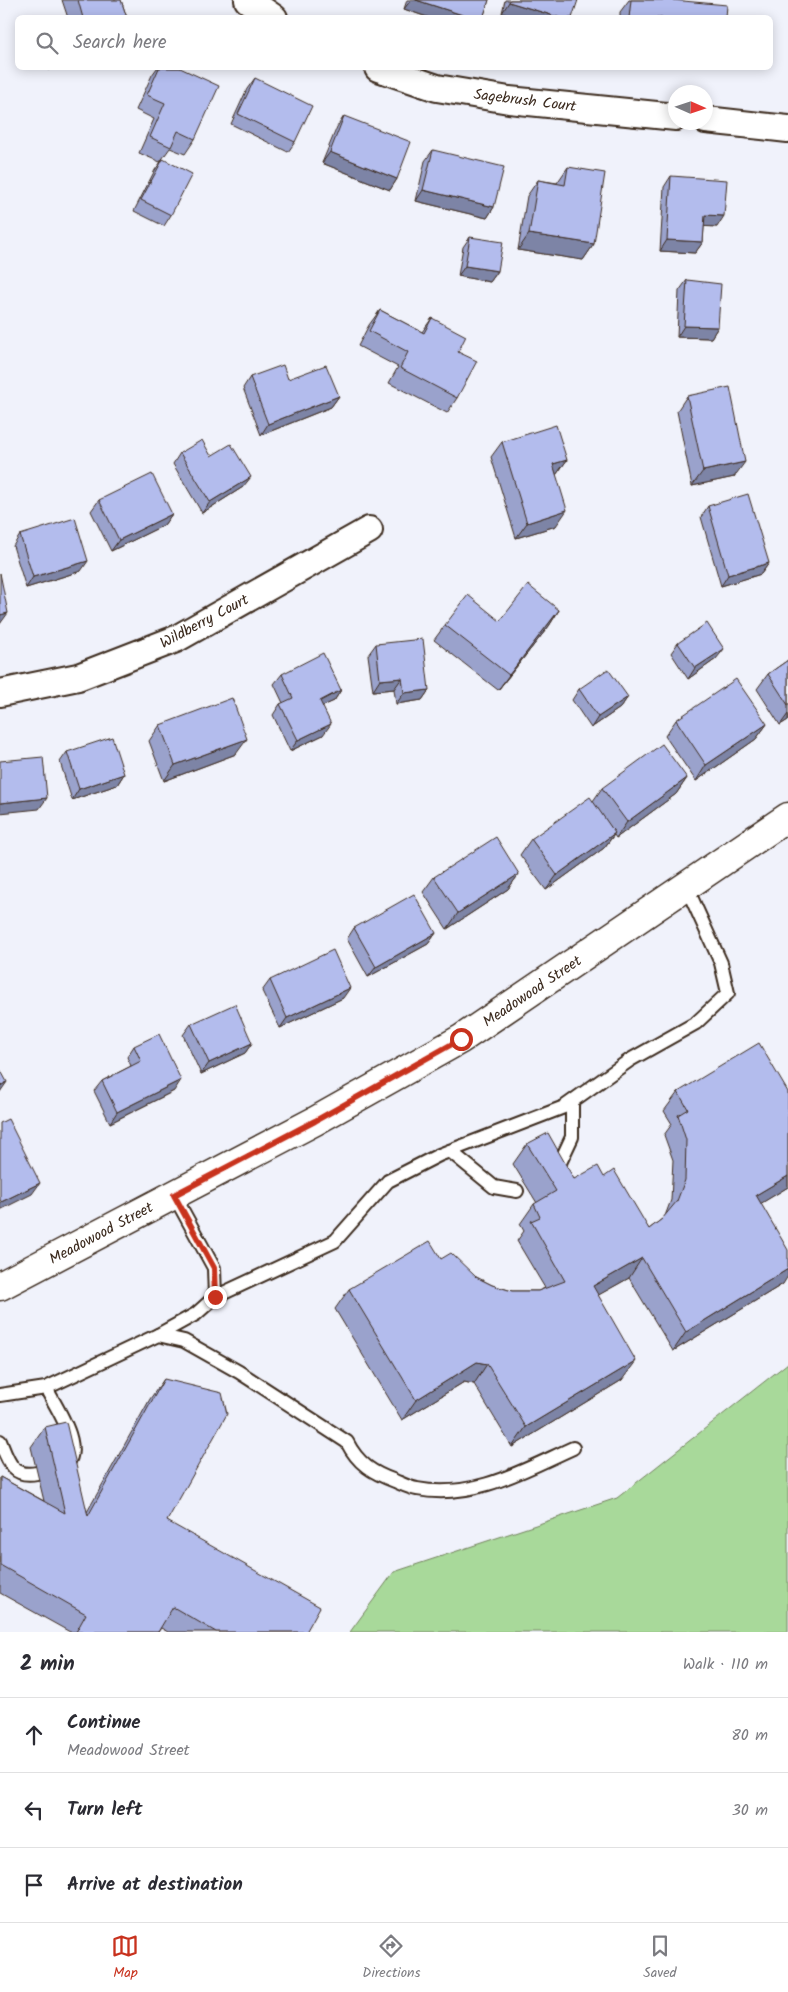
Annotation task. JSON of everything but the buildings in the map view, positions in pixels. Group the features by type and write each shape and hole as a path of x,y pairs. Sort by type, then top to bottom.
{"street":[{"path":"248,0 270,15"},
{"name":"Sagebrush Court","path":"384,70 437,88 509,100 668,116"},
{"path":"713,121 788,129"},
{"name":"Wildberry Court","path":"0,693 78,677 176,639 369,530"},
{"name":"Meadowood Street","path":"0,1286 315,1121 461,1039 788,817"}],"lane":[{"path":"0,1395 46,1388 196,1314 215,1297 334,1241 388,1181 450,1151 572,1102 630,1060 696,1023 728,993 721,963 686,886"},
{"path":"557,1169 572,1137 572,1102"},
{"path":"450,1151 494,1187 517,1191"},
{"path":"174,1195 214,1268 215,1297"},
{"path":"158,1334 184,1341 239,1372 347,1442 354,1455 368,1469 417,1489 447,1491 475,1489 503,1480 573,1448"},
{"path":"46,1388 70,1435 73,1449 71,1460 58,1469"},
{"path":"0,1441 11,1467 28,1475 37,1473"}],"green space":[{"path":"788,1363 788,1632 350,1632 394,1572 617,1498"}],"route":[{"path":"215,1297 214,1268 174,1195 315,1121 461,1039"}]}
